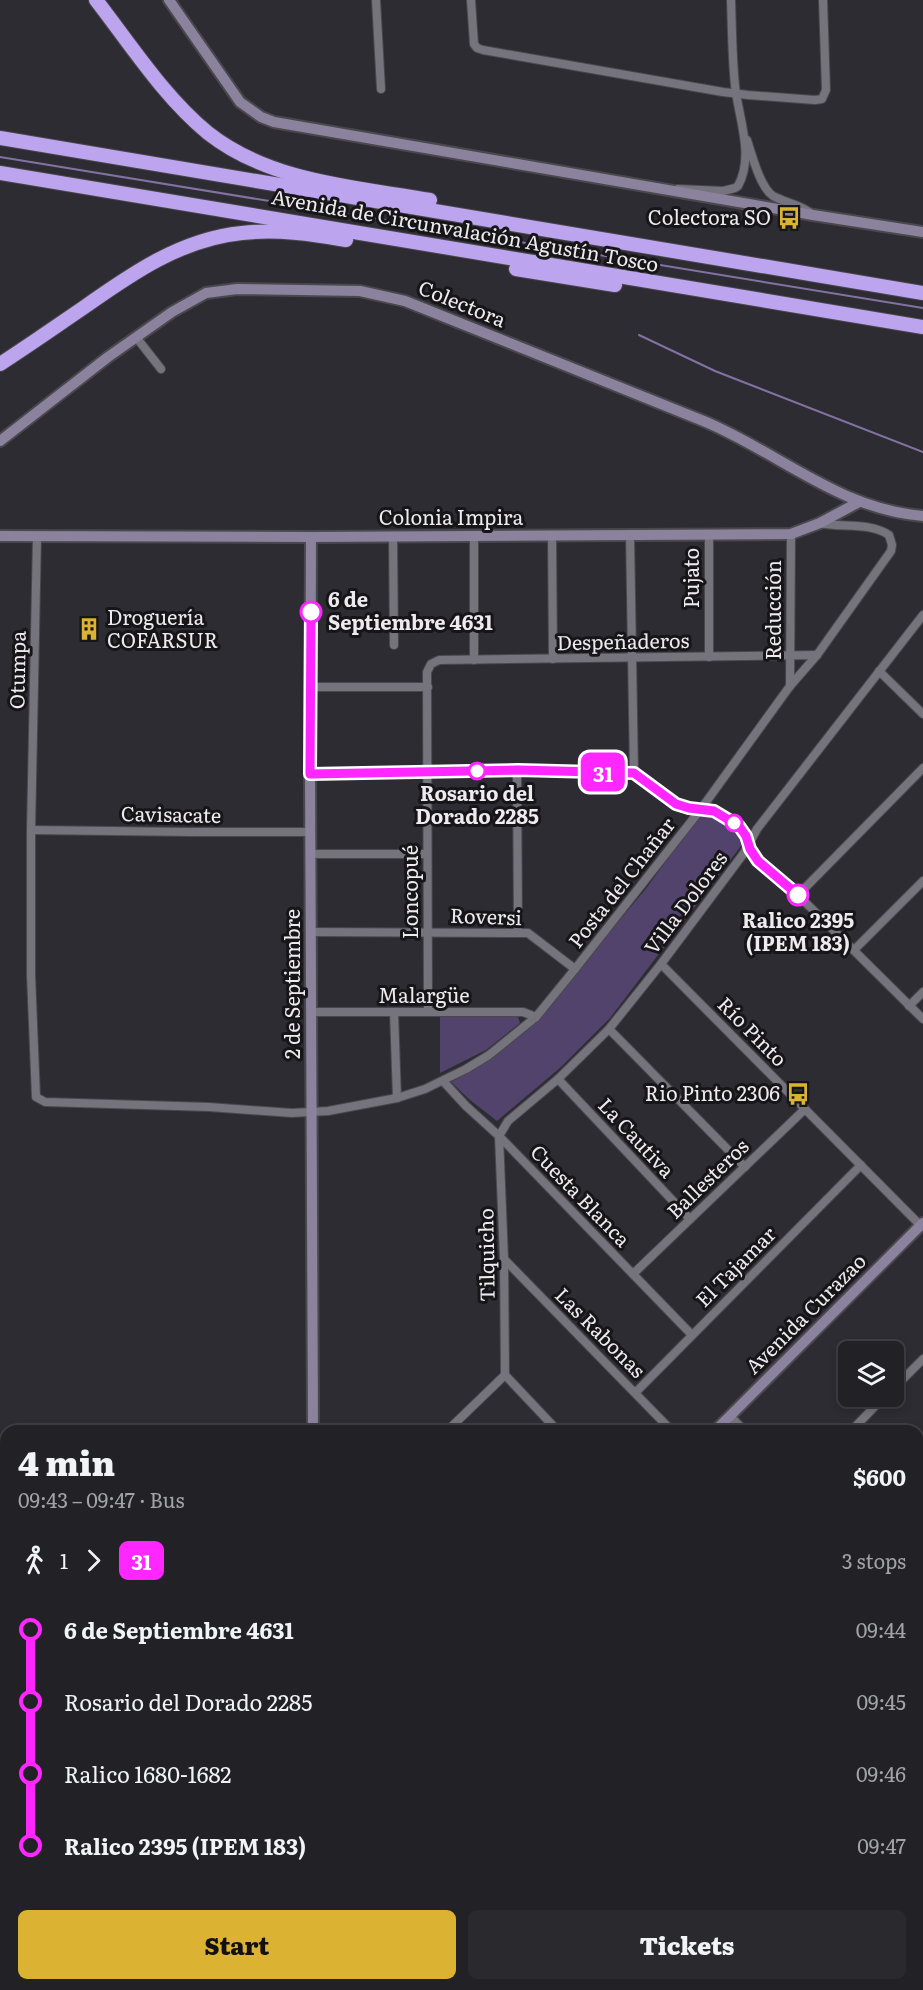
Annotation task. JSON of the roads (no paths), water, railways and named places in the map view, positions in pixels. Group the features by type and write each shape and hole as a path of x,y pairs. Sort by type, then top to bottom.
{"highway":[{"path":"96,0 185,111 209,133 246,157 304,178 445,203 528,226"},
{"name":"Avenida de Circunvalación Agustín Tosco","path":"0,138 923,292"},
{"name":"Avenida de Circunvalación Agustín Tosco","path":"0,173 923,327"},
{"path":"0,364 156,260 205,240 242,233 308,234 626,287 737,296"}],"street":[{"path":"169,0 231,91 249,110 261,117 288,126 668,190 728,195 773,202 813,215 923,232"},
{"path":"376,0 381,89"},
{"path":"471,0 474,44 483,51 736,93 781,98 822,99 826,90 823,0"},
{"path":"728,195 738,186 746,165 736,93 731,0"},
{"path":"743,131 773,202"},
{"name":"Colectora","path":"0,441 136,337 197,297 216,291 237,289 372,292 405,301 727,431 835,492 859,502 894,513 923,516"},
{"path":"136,337 161,369"},
{"name":"Colonia Impira","path":"0,536 393,537 791,534 820,524 859,502"},
{"name":"Posta del Chañar","path":"34,1092 36,1097 45,1102 311,1113 397,1098 443,1081 489,1055 536,1017 575,969 701,809 790,686 817,655 891,550 889,535 876,528 833,527 820,524"},
{"name":"Pujato","path":"709,534 709,657"},
{"name":"Reducción","path":"790,686 791,534"},
{"path":"630,535 634,773"},
{"path":"474,536 474,660"},
{"path":"552,536 553,659"},
{"name":"Colonia Impira","path":"0,541 37,537"},
{"name":"Otumpa","path":"34,1092 31,830 37,537"},
{"name":"2 de Septiembre","path":"311,537 310,854 314,1425"},
{"path":"393,537 394,645"},
{"name":"Villa Dolores","path":"499,1136 507,1121 558,1079 609,1029 744,853 757,829 923,615"},
{"name":"Despeñaderos","path":"431,664 439,660 817,655"},
{"name":"Loncopué","path":"428,1012 427,672 431,664"},
{"path":"879,671 923,714"},
{"path":"310,687 428,687"},
{"path":"798,895 923,768"},
{"path":"518,770 518,932"},
{"path":"310,774 518,770 634,773 676,804 714,811 739,826 758,861 798,895 923,1019"},
{"name":"Cavisacate","path":"31,830 310,832"},
{"path":"310,854 428,854"},
{"path":"854,950 923,881"},
{"name":"Roversi","path":"311,932 528,933 575,969"},
{"name":"Río Pinto","path":"661,964 922,1225"},
{"path":"909,1006 923,992"},
{"name":"Malargüe","path":"311,1012 523,1012 536,1017"},
{"path":"394,1012 397,1098"},
{"path":"609,1029 745,1167"},
{"name":"La Cautiva","path":"558,1079 690,1219"},
{"name":"Cuesta Blanca","path":"443,1081 692,1335"},
{"name":"Ballesteros","path":"633,1274 805,1108"},
{"name":"Tilquicho","path":"499,1136 504,1259 505,1375"},
{"name":"El Tajamar","path":"636,1392 861,1165"},
{"name":"Avenida Curazao","path":"721,1425 922,1225"},
{"name":"Las Rabonas","path":"504,1259 666,1425"},
{"path":"904,1378 923,1359"},
{"path":"453,1425 505,1375 552,1425"},
{"path":"856,1425 874,1407"},
{"path":"730,1416 739,1425"}],"waterway":[{"path":"0,157 923,308"},
{"path":"639,335 715,371 923,452"}],"place":[{"name":"Colectora SO","path":"789,218"},
{"name":"6 de Septiembre 4631","path":"311,612"},
{"name":"Droguería COFARSUR","path":"89,629"},
{"name":"Rosario del Dorado 2285","path":"477,771"},
{"name":"Ralico 2395 (IPEM 183)","path":"798,895"},
{"name":"Rio Pinto 2306","path":"798,1094"}]}
